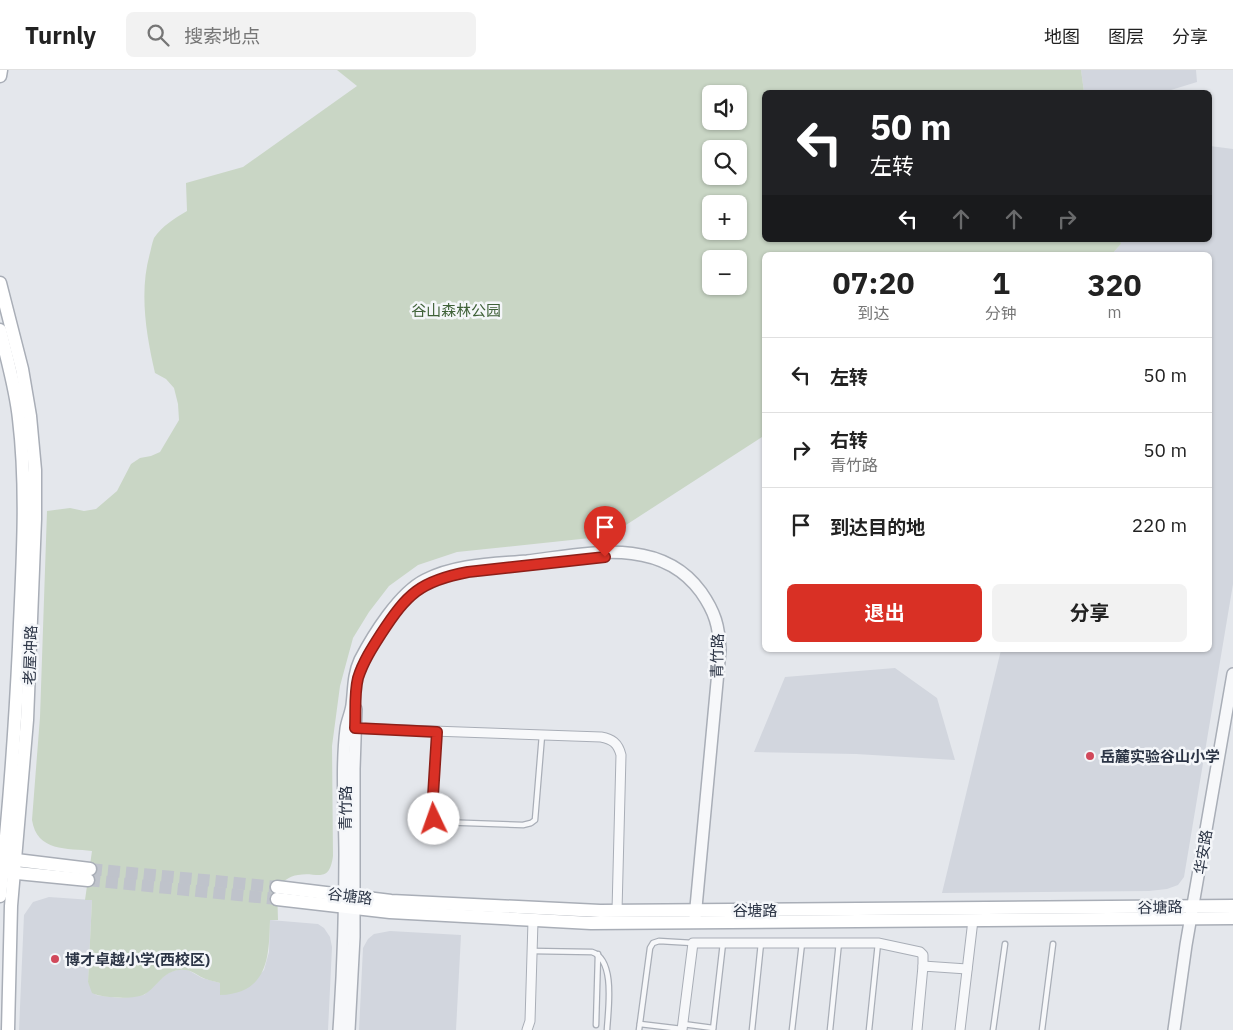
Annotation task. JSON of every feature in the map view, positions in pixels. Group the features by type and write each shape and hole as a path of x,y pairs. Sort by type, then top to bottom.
{"main road":[{"path":"0,76 1,70"},
{"name":"老屋冲路","path":"0,283 22,369 30,416 35,470 35,519 27,720 0,896"},
{"name":"老屋冲路","path":"0,330 19,417 24,470 21,602 6,865 11,906 8,1030"},
{"path":"6,865 89,874"},
{"name":"谷塘路","path":"277,893 349,901 391,901 694,916 973,920 1196,913 1233,906"},
{"name":"谷塘路","path":"349,901 390,912 591,923 694,916 1196,913 1233,918"}],"street":[{"name":"青竹路","path":"340,1030 349,901 354,769 351,728 354,681 359,663 394,608 407,592 424,580 448,571 468,567 621,552 644,554 666,561 694,582 716,618 720,650 694,916"},
{"name":"华安路","path":"1180,1030 1233,674"},
{"name":"华安路","path":"1174,1030 1233,710"},
{"path":"351,728 542,735 609,739 616,743 621,755 617,911"},
{"name":"青竹路","path":"349,901 349,1030"},
{"path":"960,1030 973,920"},
{"path":"527,1030 530,1021 533,921"},
{"path":"682,1028 693,943 878,942 920,952 924,958 917,1030"},
{"path":"923,966 967,969"}],"lane":[{"path":"437,732 432,812 434,819 438,822 523,825 535,820 537,814 542,735"},
{"path":"693,943 659,941 653,943 650,948 639,1027 713,1029 723,943"},
{"path":"830,1030 839,942"},
{"path":"869,1030 878,942"},
{"path":"752,1030 761,943"},
{"path":"792,1030 802,943"},
{"path":"993,1030 1005,944"},
{"path":"1042,1030 1053,944"},
{"path":"532,950 592,952 598,954 606,967 608,977 607,1030"},
{"path":"596,1025 598,954"}],"shaded area":[{"path":"1081,70 1196,70 1197,82 1171,90 1084,90"},
{"name":"岳麓实验谷山小学","path":"1212,146 1233,149 1233,584 1184,877 1178,885 1167,889 1149,891 942,893 1001,652 1212,652 1212,252 1114,252 1121,244 1120,242 1212,242"},
{"path":"895,668 937,698 955,760 856,754 754,752 785,677"},
{"name":"博才卓越小学(西校区)","path":"49,897 92,900 88,982 96,995 120,998 144,995 170,972 181,969 220,983 220,995 249,986 264,970 269,952 270,920 318,924 324,928 330,937 332,947 328,1030 19,1030 24,915 33,902"},
{"path":"390,931 461,935 456,1030 359,1030 363,948 368,939 374,934"}],"green space":[{"name":"谷山森林公园","path":"337,70 1081,70 1084,90 762,90 762,242 1120,242 1121,244 1114,252 762,252 762,437 609,536 457,552 418,565 389,586 369,612 353,638 340,686 332,746 333,856 329,871 321,875 305,874 295,876 287,879 277,887 278,920 270,920 269,947 263,971 248,988 236,993 220,995 220,983 189,971 180,970 169,973 145,994 118,998 92,993 88,982 92,900 85,900 92,851 63,848 47,843 40,838 32,820 40,717 47,511 70,508 84,511 96,509 117,491 131,464 140,458 160,452 179,420 174,388 166,379 155,373 149,343 144,298 147,268 153,240 173,219 187,211 186,183 243,167 357,86"}],"tunnel":[{"path":"90,869 277,887"},
{"path":"88,880 277,899"}],"place":[{"name":"岳麓实验谷山小学","path":"1090,756"},
{"name":"博才卓越小学(西校区)","path":"55,959"}],"route":[{"path":"434,819 432,812 437,732 355,728 358,681 363,664 396,610 410,595 426,584 448,575 605,557"}]}
